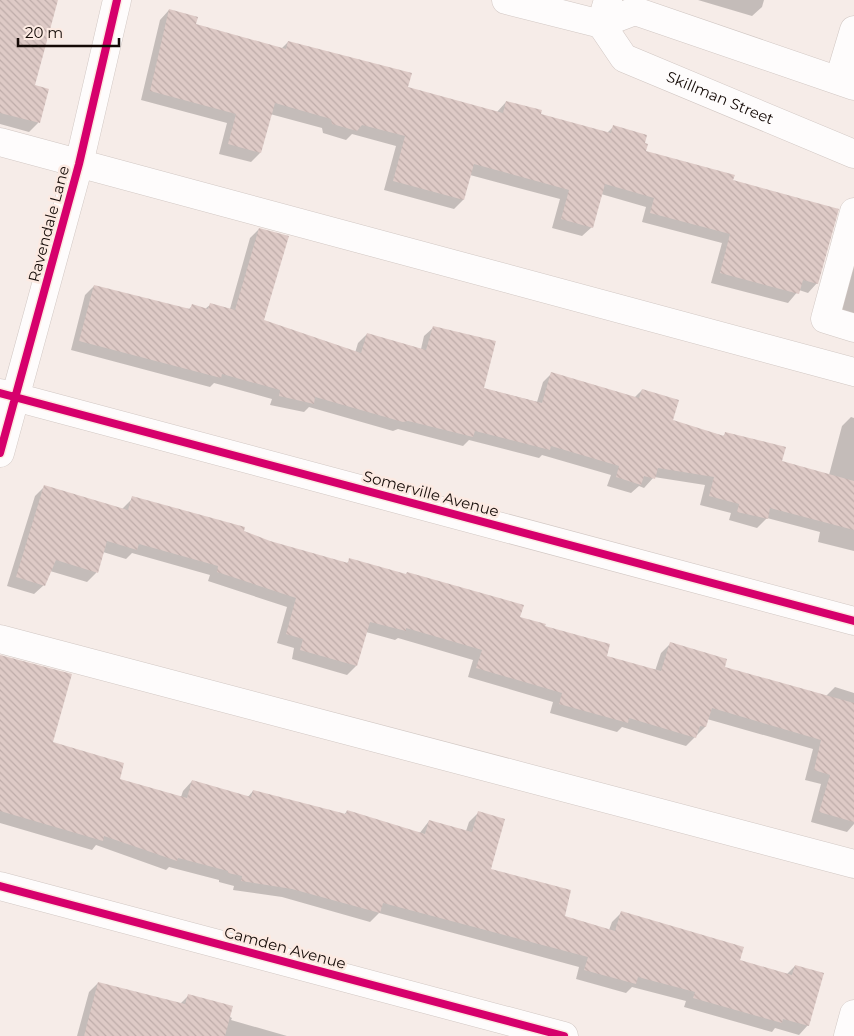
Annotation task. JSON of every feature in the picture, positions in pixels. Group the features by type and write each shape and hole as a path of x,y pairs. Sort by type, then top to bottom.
{"street":[{"name":"Ravendale Lane","path":"0,453 8,395 80,164 117,0"},
{"path":"506,0 605,12 635,11 847,83 854,30"},
{"name":"Skillman Street","path":"605,12 624,58 854,154"},
{"path":"0,142 854,372"},
{"path":"853,218 825,319 854,328"},
{"name":"Somerville Avenue","path":"8,395 854,621"},
{"path":"0,639 854,864"},
{"name":"Camden Avenue","path":"0,886 564,1036"},
{"path":"848,1036 854,1014"}],"building":[{"path":"0,0 58,0 35,85 49,89 40,123 0,113"},
{"path":"169,9 198,17 196,24 286,49 288,41 412,73 408,87 503,113 506,101 542,110 541,114 611,133 613,125 647,135 645,143 648,144 646,151 735,175 733,180 839,209 818,284 803,280 799,294 720,273 730,234 650,213 654,198 605,184 593,228 561,219 569,190 474,164 464,200 393,181 405,136 362,125 357,131 332,124 331,119 275,103 261,153 228,144 236,114 150,91"},
{"path":"259,228 289,236 264,320 361,353 367,333 426,350 433,326 496,341 484,388 542,403 551,372 639,398 642,389 679,400 673,420 724,436 725,432 786,447 782,461 854,481 854,530 770,508 768,519 737,512 739,504 709,496 714,477 658,468 655,479 644,476 641,485 616,477 619,466 551,446 550,450 475,431 473,437 408,421 403,422 315,397 314,404 279,396 280,390 222,374 221,378 79,341 94,285 190,309 192,304 208,309 210,303 235,310"},
{"path":"44,485 128,510 132,496 245,527 244,531 270,541 348,563 349,558 406,574 407,572 524,605 520,617 610,644 607,656 661,671 670,642 727,659 725,667 854,703 854,822 819,812 830,775 814,770 821,740 712,708 706,727 700,726 696,738 629,718 628,723 559,704 562,693 476,668 482,650 406,628 406,631 370,622 357,666 300,650 303,639 286,634 296,598 217,572 218,566 139,544 137,550 107,541 98,573 56,560 45,586 16,577"},
{"path":"0,655 72,674 53,742 124,763 120,779 187,798 192,780 251,797 253,790 346,814 347,810 425,834 429,820 472,832 478,811 505,819 491,869 571,890 565,916 615,931 621,911 744,947 740,960 792,975 795,965 824,973 809,1026 783,1019 782,1023 693,998 695,992 638,977 636,984 584,970 588,957 383,903 380,913 292,889 241,881 242,876 228,873 228,871 178,858 177,861 104,836 103,841 0,811"},
{"path":"98,982 185,1004 188,994 233,1006 225,1036 84,1036"}],"cycle path":[{"path":"0,453 79,164 117,0"},
{"path":"0,393 854,621"},
{"path":"0,886 564,1036"}]}
